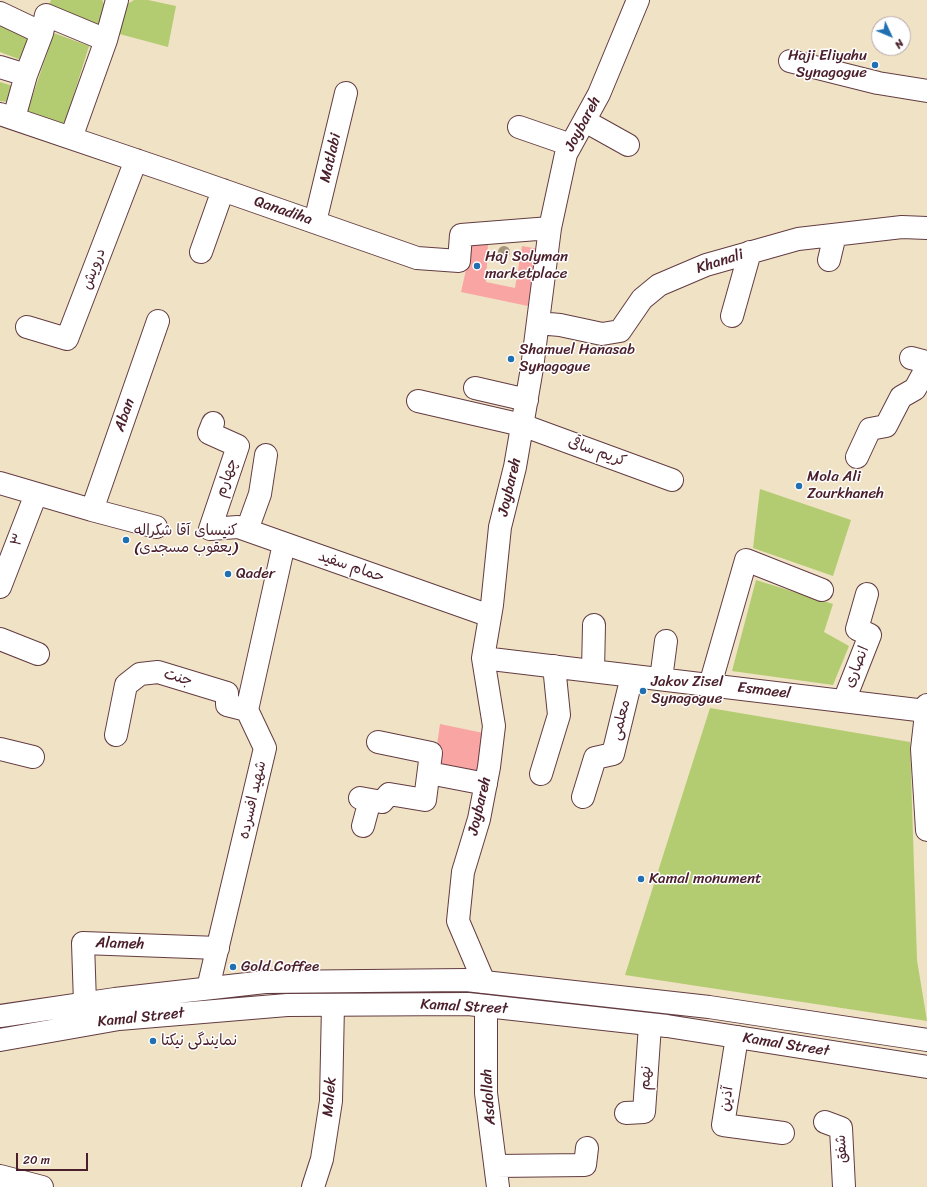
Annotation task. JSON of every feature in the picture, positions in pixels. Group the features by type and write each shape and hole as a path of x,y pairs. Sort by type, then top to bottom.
{"street":[{"path":"71,138 106,40 117,0"},
{"name":"Joybareh","path":"484,982 458,921 463,872 479,819 490,767 494,726 483,658 490,616 500,527 515,467 527,400 550,228 566,154 599,94 638,0"},
{"path":"0,13 42,33"},
{"path":"7,116 26,76 42,33 46,15 106,40"},
{"path":"790,61 878,82 927,91"},
{"path":"0,67 26,76"},
{"name":"Matlabi","path":"315,222 346,93"},
{"name":"Qanadiha","path":"7,116 417,258 460,261 461,235 550,228"},
{"path":"585,121 628,145"},
{"path":"519,127 571,145"},
{"name":"درویش","path":"27,327 67,339 136,160"},
{"path":"201,252 223,190"},
{"name":"Khanali","path":"538,323 602,334 620,332 642,299 659,285 706,264 798,239 902,227 927,228"},
{"path":"829,260 835,235"},
{"path":"732,316 750,252"},
{"name":"Aban","path":"92,510 158,321"},
{"path":"857,457 870,428 886,426 901,397 921,391 922,363"},
{"path":"475,388 527,400"},
{"name":"کریم ساقی","path":"418,401 522,425 672,480"},
{"name":"چهارم","path":"210,529 238,446 209,433 213,423"},
{"path":"247,530 260,494 266,455"},
{"path":"0,483 156,527"},
{"name":"۳","path":"0,587 36,494"},
{"name":"حمام سفید","path":"210,529 238,527 490,616"},
{"path":"247,710 284,544"},
{"path":"710,685 746,560 822,590"},
{"name":"انصاری","path":"844,701 870,635 857,629 867,594"},
{"path":"593,671 594,625"},
{"path":"0,639 38,654"},
{"path":"661,679 666,641"},
{"name":"Esmaeel","path":"483,658 844,701 926,708"},
{"path":"541,774 559,715 554,666"},
{"name":"جنت","path":"116,735 126,685 140,674 158,672 227,692 227,705 247,710"},
{"name":"معلمی","path":"583,797 595,758 613,754 632,676"},
{"path":"926,708 922,749 927,830"},
{"name":"شهید افسرده","path":"208,988 265,748 247,710"},
{"path":"363,826 365,799 382,802 389,794 425,800 431,753 378,742"},
{"path":"0,749 33,758"},
{"path":"429,773 486,784"},
{"name":"Alameh","path":"85,1004 83,943 218,948"},
{"name":"Kamal Street","path":"0,1016 208,988 265,982 466,980 709,1007 927,1040"},
{"name":"Kamal Street","path":"0,1040 119,1019 287,1005 468,1004 650,1025 927,1067"},
{"name":"Malek","path":"313,1187 322,1159 331,1101 333,1005"},
{"name":"Asdollah","path":"486,1006 486,1093 497,1176"},
{"name":"نهم","path":"626,1113 644,1112 650,1025"},
{"name":"آذین","path":"737,1037 723,1125 783,1133"},
{"name":"شفق","path":"825,1122 841,1128 844,1187"},
{"path":"497,1176 585,1165 587,1148"},
{"path":"0,1176 42,1187"}],"green space":[{"path":"51,0 102,0 105,6 98,27 49,5"},
{"path":"134,0 148,0 176,6 168,47 112,32 116,11"},
{"path":"0,25 30,39 21,60 0,52"},
{"path":"54,33 89,46 64,126 27,112"},
{"path":"0,82 13,86 8,102 0,101"},
{"path":"760,489 851,520 833,576 753,548"},
{"path":"756,580 833,604 824,632 849,646 833,685 732,671"},
{"path":"710,708 910,742 917,960 927,1021 625,975"}],"building":[{"name":"Haj Solyman marketplace","path":"472,243 488,244 486,282 515,288 522,246 539,249 528,306 461,292"},
{"path":"440,724 488,734 480,776 434,766"}],"place":[{"name":"Haji Eliyahu Synagogue","path":"875,65"},
{"name":"Haj Solyman marketplace","path":"477,266"},
{"name":"Shamuel Hanasab Synagogue","path":"511,359"},
{"name":"Mola Ali Zourkhaneh","path":"799,486"},
{"name":"کنیسای آقا شکراله (یعقوب مسجدی)","path":"126,540"},
{"name":"Qader","path":"228,574"},
{"name":"Jakov Zisel Synagogue","path":"643,691"},
{"name":"Kamal monument","path":"641,879"},
{"name":"Gold Coffee","path":"233,967"},
{"name":"نمایندگی نیکتا","path":"153,1041"}]}
